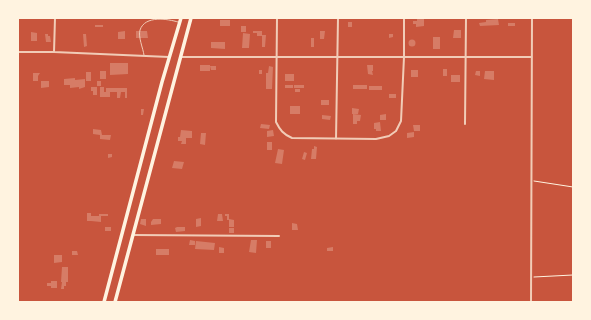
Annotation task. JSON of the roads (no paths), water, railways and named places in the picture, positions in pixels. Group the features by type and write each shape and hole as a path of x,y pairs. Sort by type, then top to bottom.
{"highway":[{"path":"114,302 191,18"},
{"path":"104,302 180,20"}],"street":[{"path":"54,52 55,18"},
{"path":"276,18 276,122 284,134 292,138 336,139 376,139 389,136 396,131 401,121 404,18"},
{"path":"336,139 338,18"},
{"path":"465,124 466,18"},
{"path":"531,302 532,18"},
{"path":"18,52 54,52 169,58"},
{"path":"181,57 532,57"},
{"path":"133,235 279,236"}],"lane":[{"path":"145,56 140,38 140,30 144,24 163,18 180,20"}]}
